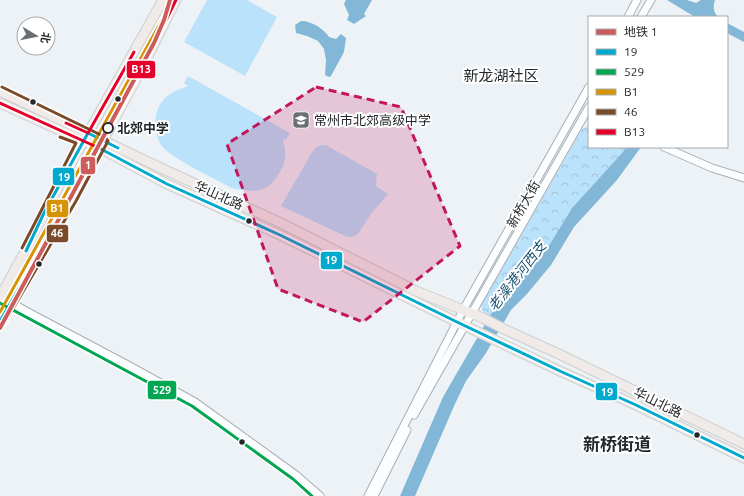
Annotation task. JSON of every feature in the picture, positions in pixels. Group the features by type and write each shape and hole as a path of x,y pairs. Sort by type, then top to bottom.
{"main road":[{"path":"0,296 28,246 44,213 163,0"},
{"path":"0,321 72,198 141,70 176,0"},
{"name":"华山北路","path":"0,91 86,137 281,223 416,291 483,318 744,444"},
{"name":"华山北路","path":"0,103 86,137"},
{"name":"华山北路","path":"101,144 167,184 280,235 461,324 636,405 744,458"}],"street":[{"path":"629,16 637,0"},
{"path":"642,16 651,0"},
{"name":"新桥大街","path":"461,324 463,310 588,89"},
{"path":"577,109 587,115"},
{"name":"新桥大街","path":"461,324 472,313 587,115"},
{"path":"666,148 712,168 744,178"},
{"path":"0,296 195,402 296,475 320,496"},
{"path":"368,496 461,324"},
{"path":"374,496 461,324"}],"highlighted area":[{"path":"316,87 401,107 460,246 363,322 278,289 227,144"}],"green space":[{"path":"207,0 247,0 277,17 245,76 184,42"},
{"path":"188,76 290,133 286,140 283,139 285,155 283,166 269,186 261,190 253,191 231,188 183,162 161,145 155,127 155,119 158,109 160,104 168,96 177,90 188,86 184,83"},
{"path":"588,126 588,148 625,148 572,208 550,244 490,316 483,312 481,305 582,129"},
{"path":"321,145 326,145 377,174 376,186 388,194 371,214 358,234 352,237 345,236 281,206 311,154 315,148"}],"shaded area":[{"path":"346,0 372,0 364,14 366,16 354,24 347,20 349,15 344,4"},
{"path":"667,0 687,0 696,3 701,0 715,0 714,9 717,16 693,16"},
{"path":"301,21 309,22 317,26 329,37 336,39 341,34 346,38 344,52 331,76 329,77 325,75 326,60 324,49 318,41 296,33 295,25"},
{"path":"728,24 744,32 744,42 728,34"},
{"path":"625,148 640,148 617,180 574,227 551,265 527,294 511,310 486,353 466,381 415,496 400,496 443,397 491,314 523,278 550,244 572,208"}],"metro line":[{"name":"1","path":"0,328 154,43 164,20 170,0"}],"transit line":[{"name":"B1","path":"0,312 173,0"},
{"name":"B13","path":"0,103 99,148 141,70 176,0"},
{"name":"B13","path":"66,123 88,133 134,52"},
{"name":"46","path":"2,87 105,137 108,141 76,201 4,324"},
{"name":"19","path":"26,251 44,213 88,133 118,148"},
{"name":"46","path":"22,248 76,143 60,137"},
{"name":"19","path":"0,321 72,198 99,148 167,184 280,235 457,322 636,405 744,458"},
{"name":"529","path":"0,303 192,406 293,479 312,496"}],"place":[{"name":"常州市北郊高级中学","path":"301,120"},
{"name":"北郊中学","path":"108,128"}],"district":[{"name":"新龙湖社区","path":"501,76"},
{"name":"新桥街道","path":"617,444"}],"water label":[{"name":"老澡港河西支","path":"517,276"}]}
